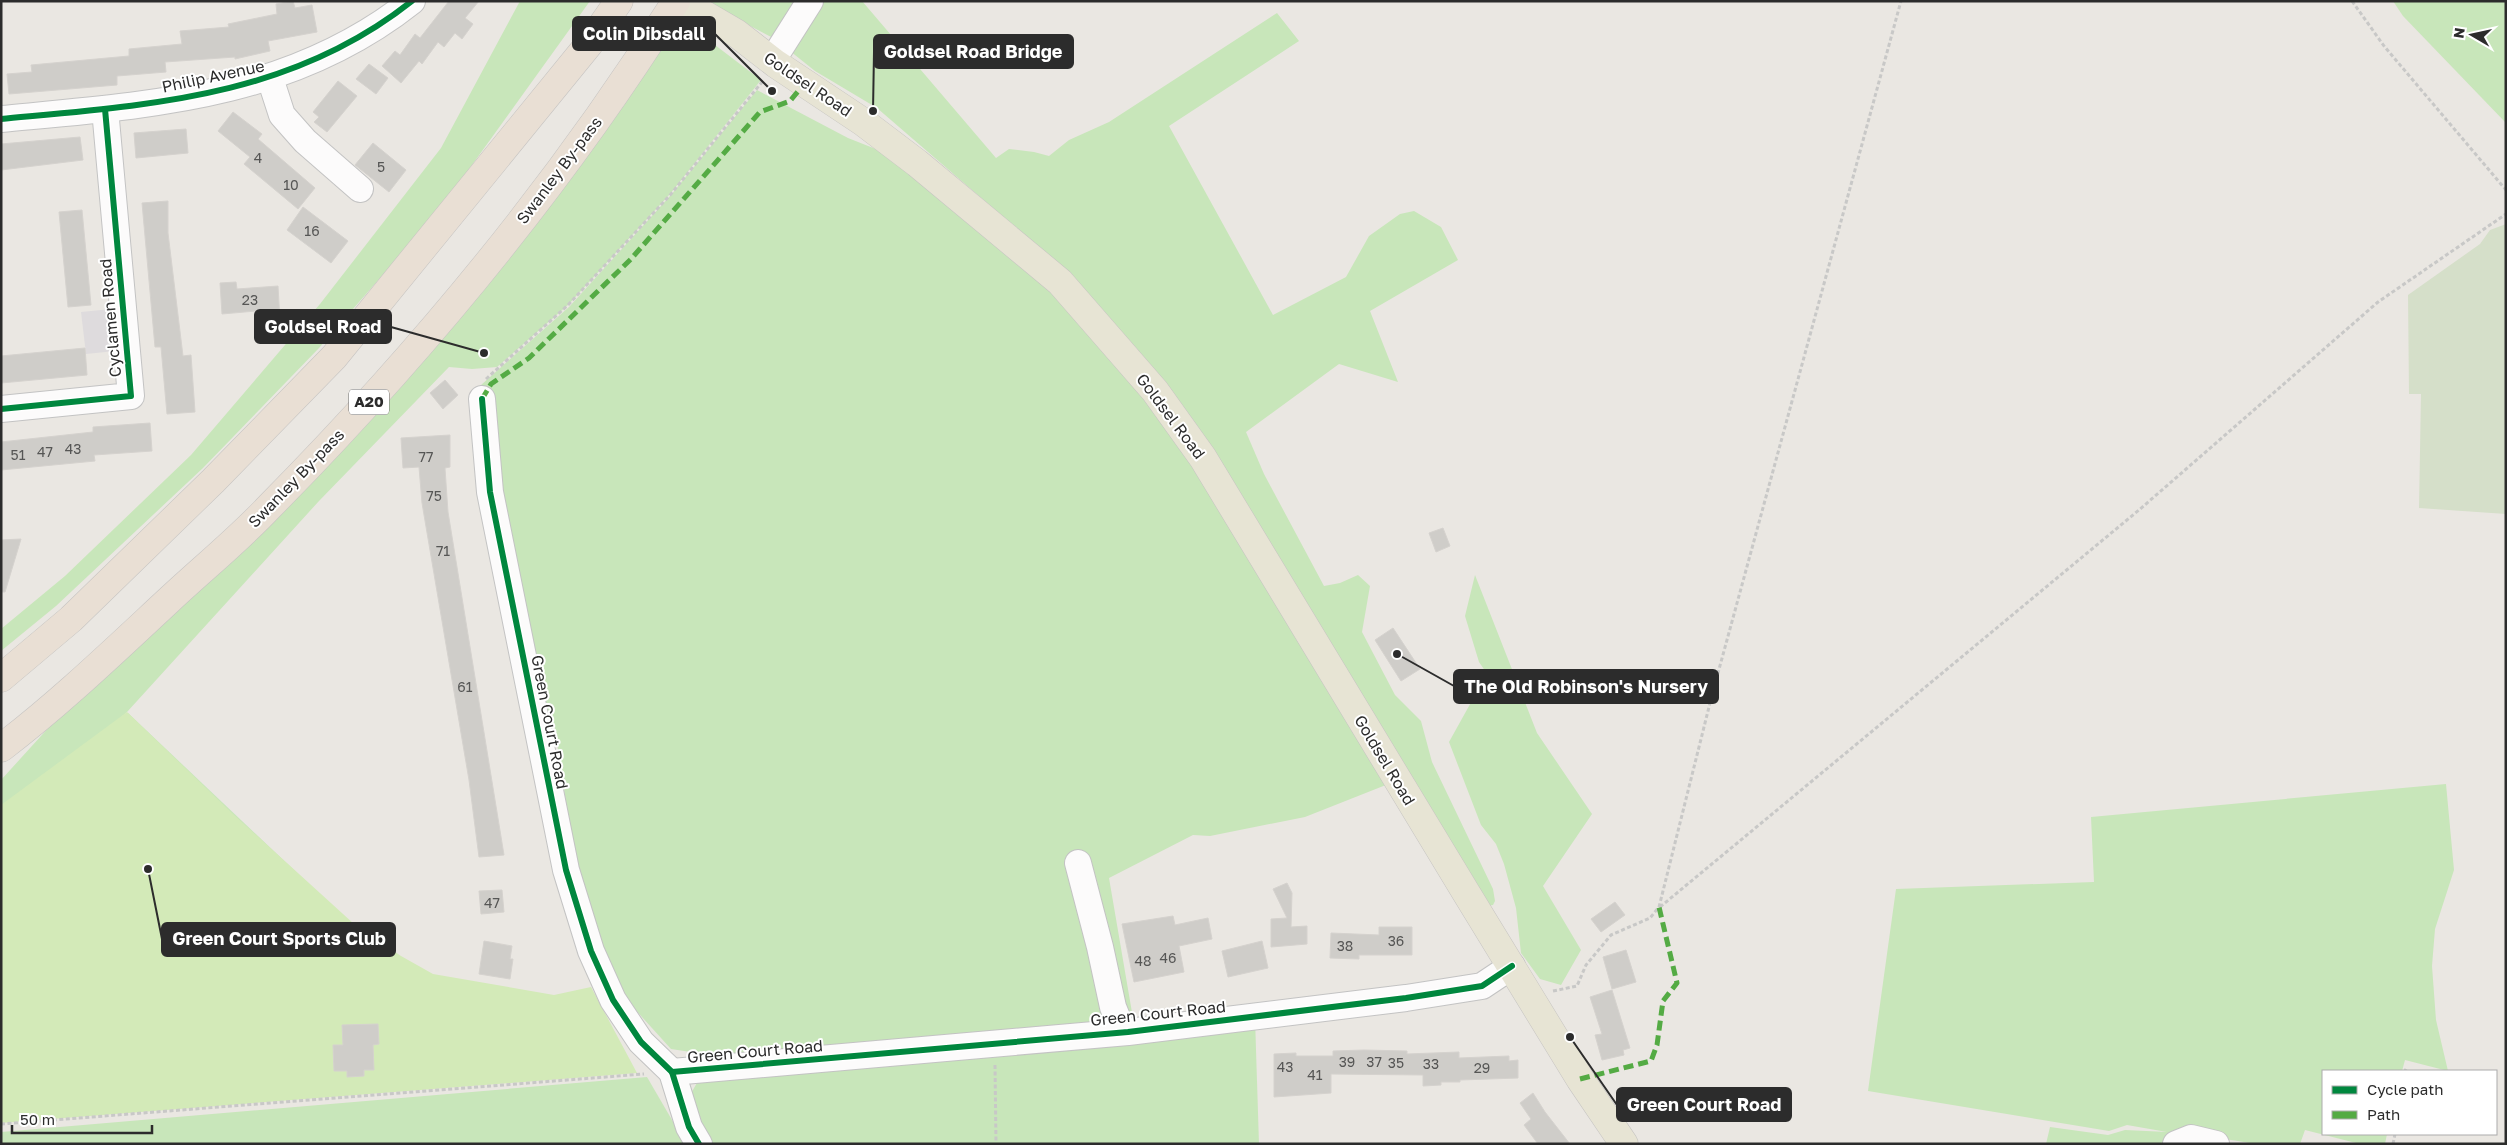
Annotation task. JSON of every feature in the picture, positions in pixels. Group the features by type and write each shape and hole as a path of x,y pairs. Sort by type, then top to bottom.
{"highway":[{"path":"1,678 71,620 213,481 334,357 576,60 619,1"},
{"name":"Swanley By-pass","path":"1,748 123,643 268,509 388,382 528,211 629,76 676,1"}],"main road":[{"name":"Goldsel Road","path":"681,1 731,30 910,157 1060,282 1155,391 1203,458 1512,966"},
{"path":"1512,966 1580,1079 1624,1144"}],"street":[{"name":"Philip Avenue","path":"1,119 105,109 196,97 270,78 335,51 388,20 412,1"},
{"path":"774,62 810,1"},
{"path":"270,78 282,115 306,141 360,189"},
{"name":"Cyclamen Road","path":"1,409 130,396 105,109"},
{"name":"Green Court Road","path":"481,391 490,492 566,870 591,951 613,1000 641,1042 672,1072 1123,1032 1469,989 1482,986 1512,966"},
{"path":"1078,863 1100,947 1113,1007 1123,1032"},
{"path":"672,1072 689,1127 699,1144"},
{"path":"2176,1144 2191,1138 2216,1144"}],"path":[{"path":"1659,907 1666,889 1712,695 1901,1"},
{"path":"2352,1 2384,46 2506,190"},
{"path":"481,391 568,306 671,194 774,62"},
{"path":"1530,996 1577,986 1586,965 1611,935 1650,918 1680,888 2139,510 2378,302 2506,214"},
{"path":"995,1042 996,1144"},
{"path":"1,1124 672,1072"}],"shaded area":[{"path":"111,309 115,351 86,354 81,312"}],"green space":[{"path":"520,1 590,1 441,208 319,348 203,468 56,606 1,651 1,629 65,576 191,455 320,304 441,148"},
{"path":"703,1 862,1 996,158 1009,149 1049,156 1069,140 1109,122 1277,13 1299,41 1169,126 1273,315 1346,277 1369,236 1400,214 1414,211 1441,227 1458,260 1370,311 1398,382 1339,364 1246,432 1264,474 1324,586 1340,583 1358,575 1370,586 1362,632 1395,695 1421,721 1432,762 1493,889 1495,901 1493,905 1488,906 1204,458 1061,281 1008,221 877,108 815,71 775,39"},
{"path":"2393,1 2506,1 2506,123 2403,16"},
{"path":"669,10 761,80 670,194 568,305 497,367 472,369 449,367 319,501 127,712 95,741 128,713 354,927 1,1098 1,780 131,637 389,383"},
{"path":"757,90 848,138 916,165 997,230 1153,393 1396,781 1305,817 1210,836 1193,835 1109,878 1135,1030 763,1063 671,1049 622,995 578,883 555,729 519,631 491,492 481,385 569,307 671,195"},
{"path":"2506,224 2506,514 2419,508 2421,394 2409,394 2408,295 2480,244 2490,230"},
{"path":"1475,575 1537,733 1592,814 1543,886 1581,950 1561,985 1540,979 1521,953 1516,908 1504,864 1496,844 1481,825 1449,742 1474,697 1501,694 1479,662 1465,616"},
{"path":"127,712 233,814 354,924 401,956 433,974 554,995 591,987 637,1073 1,1123 1,805"},
{"path":"2446,784 2454,870 2435,929 2432,966 2436,1020 2448,1070 2405,1060 2402,1070 2322,1070 2322,1134 2305,1130 2300,1144 2257,1144 2220,1138 2195,1137 2170,1140 2158,1144 2046,1144 2050,1127 2108,1135 2125,1130 2167,1132 2127,1125 2109,1131 1868,1091 1896,889 2094,882 2091,817"},
{"path":"1255,1018 1259,1144 702,1144 684,1106 703,1072"},
{"path":"647,1077 686,1144 1,1144 1,1132"},
{"path":"2325,1135 2387,1135 2385,1144 2360,1144"}],"building":[{"path":"293,1 295,8 312,5 317,32 268,41 270,51 235,59 235,57 165,62 166,72 117,76 117,85 9,94 7,74 32,72 31,65 129,56 129,49 182,44 180,31 229,27 228,24 277,14 276,4"},
{"path":"449,1 479,1 465,18 473,24 462,39 455,33 444,47 438,42 422,64 419,61 401,83 382,66 395,51 400,55 415,34 420,38"},
{"path":"369,64 388,78 376,94 356,79"},
{"path":"338,81 357,96 327,132 314,122 319,117 313,112"},
{"path":"233,112 262,134 258,139 315,188 298,209 244,164 250,157 218,131"},
{"path":"186,129 188,153 136,158 134,133"},
{"path":"80,137 83,160 1,170 1,144"},
{"path":"373,143 406,170 389,192 355,165"},
{"path":"168,201 168,233 183,356 191,355 195,412 167,414 161,347 155,347 142,203"},
{"path":"303,207 348,241 331,263 287,230"},
{"path":"82,210 91,305 68,307 59,212"},
{"path":"236,282 237,289 278,286 280,321 257,323 256,311 222,314 220,283"},
{"path":"85,348 87,375 1,383 1,356"},
{"path":"445,380 458,395 443,409 430,393"},
{"path":"150,423 152,451 94,455 95,461 1,470 1,442 93,432 93,427"},
{"path":"450,435 450,467 445,468 448,512 504,855 479,857 469,780 422,503 419,467 403,468 401,438"},
{"path":"1443,528 1450,546 1436,552 1429,533"},
{"path":"21,539 5,592 1,592 1,540"},
{"path":"1393,628 1420,669 1401,681 1375,640"},
{"path":"1287,883 1292,893 1291,927 1307,926 1307,944 1271,947 1271,919 1287,918 1273,889"},
{"path":"502,890 504,912 481,914 479,891"},
{"path":"1615,902 1625,915 1601,932 1591,919"},
{"path":"1173,916 1175,925 1208,918 1212,939 1179,946 1184,972 1134,982 1122,924"},
{"path":"1379,927 1412,927 1412,955 1359,955 1359,959 1330,958 1331,933 1379,935"},
{"path":"484,941 512,946 510,959 513,959 510,979 479,974"},
{"path":"1262,941 1268,968 1228,977 1222,951"},
{"path":"1626,950 1636,982 1612,989 1603,957"},
{"path":"1612,990 1630,1048 1623,1050 1624,1055 1602,1060 1595,1035 1602,1034 1590,997"},
{"path":"378,1024 379,1044 373,1045 374,1070 364,1070 364,1076 347,1077 347,1071 334,1071 333,1045 343,1045 342,1025"},
{"path":"1333,1051 1407,1051 1407,1054 1459,1052 1459,1058 1509,1056 1509,1061 1518,1060 1518,1078 1460,1080 1460,1082 1441,1082 1441,1085 1423,1086 1423,1075 1331,1074 1331,1093 1274,1097 1274,1054 1296,1053 1296,1056 1333,1056"},
{"path":"1533,1093 1570,1144 1538,1144 1524,1125 1531,1119 1520,1103"}],"marked path":[{"path":"482,399 491,384 529,358 631,259 760,112 790,101 805,83"},
{"path":"1580,1079 1651,1061 1657,1045 1663,1001 1677,983 1659,907"}],"cycle path":[{"path":"1,119 164,101 216,91 267,77 317,58 365,33 412,1"},
{"path":"1,409 131,396 105,109"},
{"path":"482,399 490,492 566,870 591,951 613,1000 641,1042 672,1072 689,1127 699,1144"},
{"path":"672,1072 1128,1032 1406,998 1482,986 1512,966"}],"place":[{"name":"Colin Dibsdall","path":"772,91"},
{"name":"Goldsel Road Bridge","path":"873,111"},
{"name":"Goldsel Road","path":"484,353"},
{"name":"The Old Robinson's Nursery","path":"1397,654"},
{"name":"Green Court Sports Club","path":"148,869"},
{"name":"Green Court Road","path":"1570,1037"}]}
